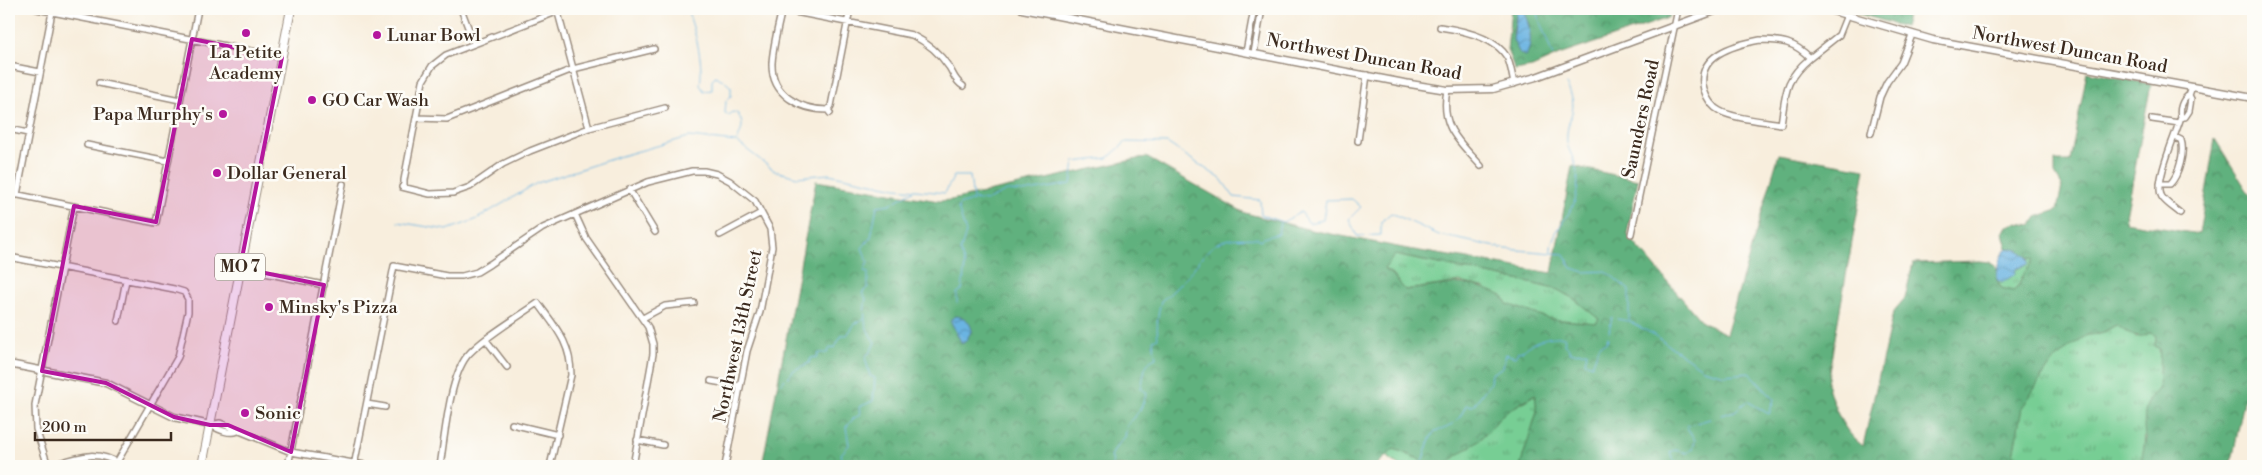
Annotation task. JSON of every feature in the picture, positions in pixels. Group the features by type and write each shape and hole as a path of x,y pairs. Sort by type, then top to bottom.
{"main road":[{"name":"MO 7","path":"202,466 291,9"}],"street":[{"path":"37,9 282,57"},
{"path":"9,194 156,223 198,9"},
{"path":"461,9 474,43"},
{"path":"564,9 557,10 474,43 437,60 423,81 403,187 430,194 453,193 470,187 515,157 589,128 665,108"},
{"path":"850,9 848,21 831,106 829,111 803,106 786,97 779,89 774,78 772,63 781,9 848,21 902,32 927,43 938,52 956,81 963,86"},
{"name":"Northwest Duncan Road","path":"1023,9 1447,90 1494,89 1514,84 1720,9"},
{"path":"1246,52 1254,9"},
{"path":"1254,53 1262,9"},
{"name":"Saunders Road","path":"1631,234 1678,9"},
{"name":"Northwest Duncan Road","path":"1826,9 1912,35 1981,50 2253,98"},
{"path":"557,10 589,128"},
{"path":"16,195 52,12"},
{"path":"1810,58 1802,50 1790,43 1775,40 1751,42 1723,51 1711,59 1704,72 1703,86 1705,94 1708,101 1720,111 1781,124 1789,81 1796,70 1839,35 1847,15"},
{"path":"1440,27 1474,34 1497,47 1506,57 1514,84"},
{"path":"1870,134 1880,97 1887,82 1901,63 1912,35"},
{"path":"416,118 447,119 573,70 654,49"},
{"path":"9,66 40,72"},
{"path":"1358,141 1367,75"},
{"path":"99,83 180,100"},
{"path":"2180,213 2162,197 2160,184 2166,157 2180,120 2182,104 2192,87"},
{"path":"1447,90 1445,103 1447,122 1454,136 1481,166"},
{"path":"2152,119 2180,120 2185,117 2189,112 2191,99 2189,95"},
{"path":"9,129 28,133"},
{"path":"2160,184 2170,184 2176,177 2182,149 2181,140 2175,137"},
{"path":"87,145 168,161"},
{"path":"354,465 394,266 447,276 469,274 490,264 543,228 630,189 674,175 704,171 718,174 743,190 762,212 720,235"},
{"path":"288,466 343,184"},
{"path":"630,189 655,232"},
{"path":"74,206 35,405 36,424 49,466 87,455 103,456 124,466"},
{"name":"Northwest 13th Street","path":"725,466 747,351 760,312 771,261 770,229 762,212"},
{"path":"574,214 586,238 643,318 652,335 653,354 633,466"},
{"path":"9,257 184,292 188,299 188,312 178,357 117,462"},
{"path":"240,268 324,285"},
{"path":"118,321 126,280"},
{"path":"440,466 457,374 467,356 538,303 563,337 570,354 571,375 550,466"},
{"path":"643,318 665,306 694,303"},
{"path":"486,340 507,367"},
{"path":"9,364 106,382 150,406 174,416 210,425 220,422 291,452 354,465 370,466"},
{"path":"711,381 740,386"},
{"path":"367,404 385,407"},
{"path":"512,424 558,435"},
{"path":"637,440 664,445"}],"highlighted area":[{"path":"192,39 282,57 240,268 324,285 291,452 228,425 210,425 174,417 106,383 42,371 74,206 156,222"}],"green space":[{"path":"1511,9 1517,9 1513,34 1528,52 1529,25 1522,9 1673,9 1669,17 1665,19 1559,55 1532,67 1515,70 1507,50"},
{"path":"1851,9 1909,9 1904,27 1850,11"},
{"path":"2087,72 2151,84 2125,222 2199,234 2215,139 2253,200 2253,356 2231,466 2140,466 2146,438 2144,429 2145,412 2148,400 2158,389 2160,349 2155,346 2156,336 2151,332 2146,335 2137,336 2116,325 2100,334 2087,335 2069,347 2050,365 2022,408 2011,466 1520,466 1537,412 1535,394 1503,414 1483,437 1443,466 1427,466 1417,458 1394,449 1375,466 762,466 816,181 939,201 951,200 1146,157 1245,213 1311,230 1408,249 1552,273 1572,166 1638,180 1627,234 1702,322 1726,334 1779,154 1865,169 1827,383 1836,410 1844,425 1849,433 1863,446 1893,312 1905,298 1913,263 1990,262 1997,269 1997,280 2001,288 2013,291 2034,259 2007,248 2003,233 2007,226 2016,223 2032,225 2037,217 2057,210 2062,186 2055,174 2055,161 2070,161","holes":["1395,255 1558,290 1574,299 1599,319 1596,323 1550,319 1507,304 1504,297 1489,290 1465,284 1405,290 1392,274 1384,269"]},
{"path":"1394,255 1558,290 1574,299 1599,319 1596,323 1550,319 1507,304 1483,287 1460,282 1405,290 1392,274 1384,269"},
{"path":"2028,258 2035,259 2023,275 2017,288 2013,291 2001,288 1997,280 2002,283 2015,269 2029,264"},
{"path":"2116,325 2136,337 2151,332 2156,336 2159,348 2161,362 2160,384 2147,408 2140,466 2109,466 2103,458 2092,460 2088,466 2011,466 2021,408 2050,365 2069,347 2087,335 2100,334"},
{"path":"1536,394 1537,412 1520,466 1443,466 1483,437 1503,414"},
{"path":"1394,449 1417,458 1427,466 1400,466 1386,456"}],"water":[{"path":"1517,9 1522,9 1530,32 1530,46 1525,56 1520,54 1513,40"},
{"path":"2007,248 2018,250 2028,258 2029,264 2016,269 2015,274 2002,283 1997,280 1998,267 2000,259"},
{"path":"955,316 966,320 972,330 966,341 962,344 950,320"}],"waterway":[{"path":"687,9 700,56 700,85 704,91 712,90 712,81 715,76 731,87 731,96 726,101 725,113 729,115 733,112 737,113 741,120 741,130 737,141"},
{"path":"1535,9 1553,56"},
{"path":"1551,251 1553,238 1574,203 1578,187 1576,166 1567,143 1573,101 1566,84"},
{"path":"398,222 447,230 475,220 537,183 621,156 689,137 736,142"},
{"path":"737,142 775,171 797,177 829,174 896,188 945,193 954,176 970,176 973,199 986,201 1007,191 1022,192 1071,184 1074,162 1108,158 1126,142 1167,143 1221,179 1234,197 1260,200 1261,215 1283,222 1301,212 1309,223 1323,220 1326,200 1352,199 1361,207 1349,219 1357,236 1381,235 1381,222 1391,213 1439,235 1506,249 1564,254 1572,268 1585,272 1606,271 1629,290 1629,321 1654,335 1703,369 1725,375 1749,373 1774,399 1769,414 1747,401 1735,411 1721,415"},
{"path":"845,466 841,454 849,445 846,427 854,418 860,415 859,407 873,401 875,378 870,376 865,357 871,351 875,342 865,322 866,298 862,293 868,287 868,272 864,271 868,262 862,248 871,237 877,206 890,204 913,191"},
{"path":"957,303 957,293 962,290 965,265 960,251 966,233 958,208 959,205 974,200"},
{"path":"1111,466 1113,462 1111,456 1125,437 1127,425 1140,410 1147,393 1141,388 1146,366 1156,358 1153,340 1158,338 1157,328 1161,301 1180,284 1217,243 1236,239 1258,238 1260,240 1278,234 1280,222"},
{"path":"1609,332 1612,317"},
{"path":"788,377 794,370 809,363 811,358 817,357 819,353 827,353 830,348 835,347 842,335 847,335 854,325 864,318"},
{"path":"1617,319 1628,321"},
{"path":"1422,462 1435,431 1451,426 1461,415 1466,405 1473,406 1490,383 1491,374 1503,367 1506,354 1515,357 1518,352 1525,350 1540,340 1552,337 1565,337 1564,345 1568,347 1570,353 1587,352 1585,362 1592,365 1600,345 1607,342 1608,337"},
{"path":"782,383 785,379"},
{"path":"1684,466 1672,459 1670,452 1675,450 1687,453 1693,449 1695,440 1686,426 1710,419"}],"place":[{"name":"La Petite Academy","path":"246,33"},
{"name":"Lunar Bowl","path":"377,35"},
{"name":"GO Car Wash","path":"312,100"},
{"name":"Papa Murphy's","path":"223,114"},
{"name":"Dollar General","path":"217,173"},
{"name":"Minsky's Pizza","path":"269,307"},
{"name":"Sonic","path":"245,413"}]}
